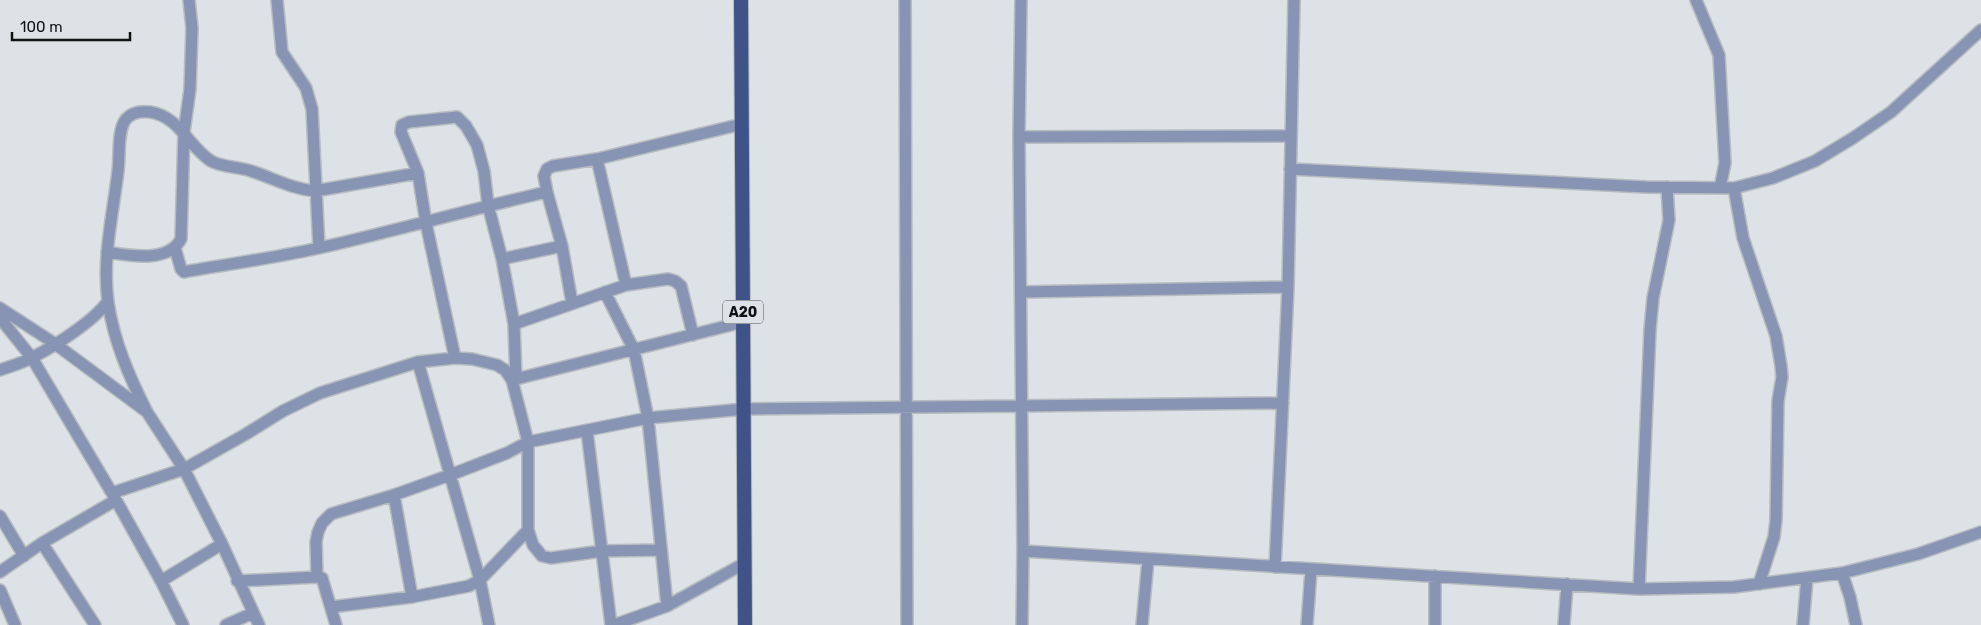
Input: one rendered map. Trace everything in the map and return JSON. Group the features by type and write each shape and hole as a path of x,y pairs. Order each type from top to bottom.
{"main road":[{"name":"A20","path":"741,0 745,625"}],"street":[{"path":"107,252 146,257 175,248 181,239 184,132 190,89 192,28 189,0"},
{"path":"277,0 282,52 306,88 312,109 319,248"},
{"path":"904,0 907,625"},
{"path":"1021,0 1019,137 1022,625"},
{"path":"1275,567 1288,287 1294,0"},
{"path":"1696,0 1719,55 1725,163 1720,188"},
{"path":"1290,169 1667,187 1734,188 1773,178 1816,160 1853,138 1891,112 1981,30"},
{"path":"258,625 222,544 184,469 147,412 123,362 116,340 108,301 107,252 112,204 119,170 121,128 126,119 134,112 151,112 164,117 184,132 201,153 212,162 250,170 298,189 315,191 418,174"},
{"path":"455,358 426,223 418,174 401,132 402,126 409,122 457,117 466,126 477,145 484,170 488,206 502,259 514,324 514,379 528,442 528,530 533,545 542,556 551,558 602,551 661,550"},
{"path":"572,303 562,246 547,192 545,172 550,167 597,159 742,124"},
{"path":"1019,137 1292,136"},
{"path":"597,159 626,285"},
{"path":"1639,589 1650,330 1653,298 1669,220 1667,187"},
{"path":"1734,188 1743,238 1776,336 1782,377 1778,401 1776,520 1774,537 1759,584"},
{"path":"175,248 184,272 246,263 426,223 547,192"},
{"path":"502,259 562,246"},
{"path":"514,324 626,285 668,279 675,280 681,286 693,335"},
{"path":"1020,292 1288,287"},
{"path":"605,292 634,350 648,418 667,606"},
{"path":"0,370 32,358 92,319 108,301"},
{"path":"0,317 54,343 147,412"},
{"path":"0,317 32,358 114,497 183,625"},
{"path":"514,379 743,322"},
{"path":"0,572 114,497 184,469 283,411 320,393 418,362 455,358 472,359 497,365 514,379"},
{"path":"418,362 480,580 489,625"},
{"path":"317,577 316,542 322,524 331,514 394,495 450,475 507,453 528,442 648,418 782,407 907,408 1283,403"},
{"path":"587,431 612,625 667,606 745,563"},
{"path":"394,495 412,597"},
{"path":"0,516 24,556"},
{"path":"331,607 412,597 469,586 480,580 528,530"},
{"path":"1023,551 1639,589 1734,587 1842,574 1918,554 1980,534"},
{"path":"42,543 95,625"},
{"path":"161,582 222,544"},
{"path":"1142,625 1148,560"},
{"path":"1307,625 1311,570"},
{"path":"1842,574 1850,597 1856,625"},
{"path":"1435,576 1435,625"},
{"path":"237,581 322,578 325,582 336,625"},
{"path":"1804,625 1807,578"},
{"path":"1564,625 1567,584"},
{"path":"0,590 15,625"},
{"path":"226,625 253,613"}]}
